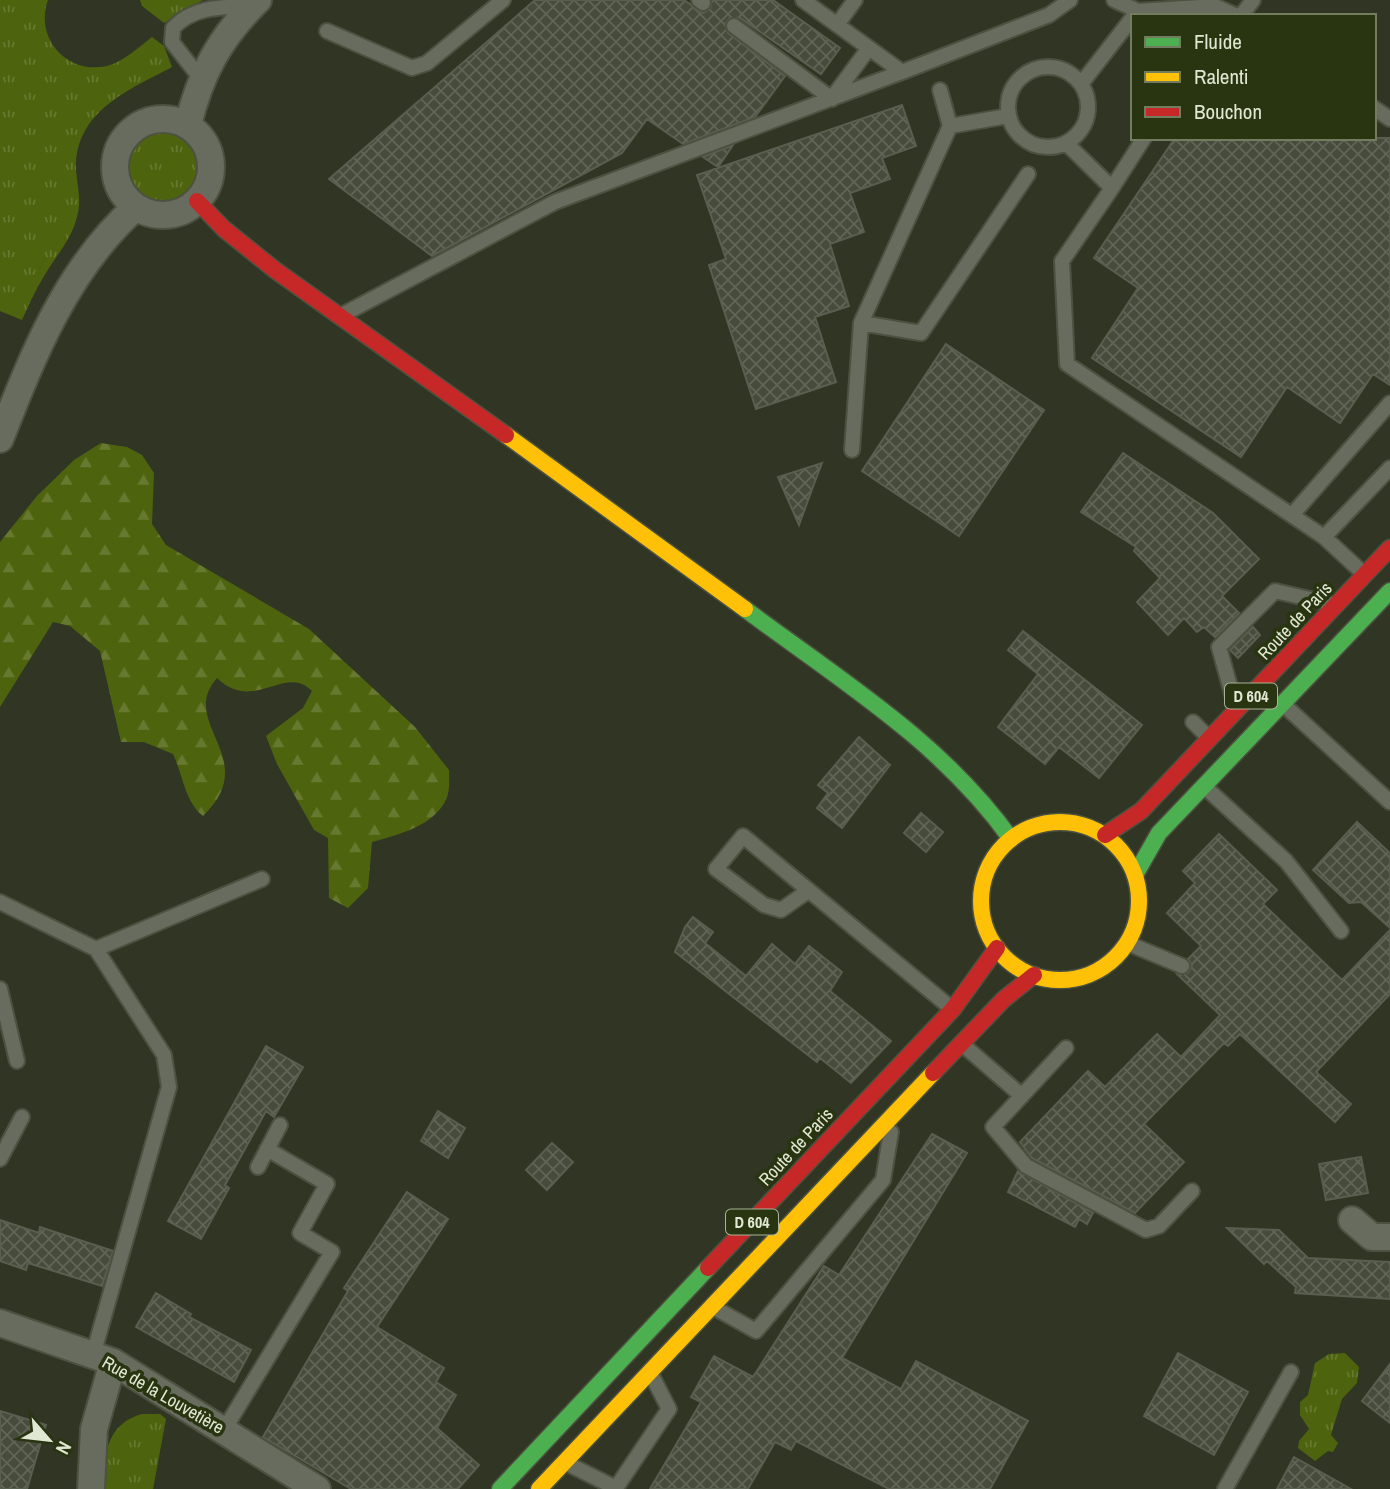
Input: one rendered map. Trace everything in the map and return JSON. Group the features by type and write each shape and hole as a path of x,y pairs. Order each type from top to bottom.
{"main road":[{"path":"197,201 224,229 340,316 619,515 924,741 983,798 1011,839"},
{"name":"Route de Paris","path":"1105,835 1141,811 1390,548"},
{"name":"D 604","path":"1135,875 1146,851 1159,833 1283,704 1368,623 1390,591"},
{"path":"1057,821 1082,824 1105,835 1124,853 1135,875 1139,910 1127,943 1113,959 1096,971 1076,978 1055,979 1034,975 1014,964 997,948 986,927 981,903 985,879 995,857 1011,839 1033,826 1057,821"},
{"name":"Route de Paris","path":"500,1489 953,1009 976,981 997,948"},
{"name":"D 604","path":"539,1489 961,1043 1004,999 1034,975"}],"street":[{"path":"188,125 201,79 233,27 255,3"},
{"path":"156,118 172,119 188,125 199,134 211,160 211,175 197,201 174,214 148,213 124,196 117,181 115,164 118,148 127,134 140,124 156,118"},
{"path":"0,439 33,358 63,298 114,227 136,207"},
{"path":"1352,1220 1372,1237 1390,1237"},
{"name":"Rue de la Louvetière","path":"0,1323 103,1359 224,1430 317,1489"},
{"path":"91,1489 94,1429 103,1359"}],"lane":[{"path":"327,31 412,68 427,63 503,0"},
{"path":"803,0 902,72"},
{"path":"837,25 855,0"},
{"path":"340,316 555,202 1049,15 1070,0"},
{"path":"1114,0 1134,14"},
{"path":"1241,14 1253,0"},
{"path":"201,79 172,42 173,28 186,17 205,9 255,3"},
{"path":"1144,14 1215,6 1234,14"},
{"path":"1081,84 1131,20"},
{"path":"734,26 832,99"},
{"path":"832,99 869,48"},
{"path":"1059,68 1081,84 1088,106 1087,117 1076,137 1066,143 1046,148 1026,142 1017,135 1008,116 1011,89 1031,69 1059,68"},
{"path":"852,450 861,323 950,126 940,89"},
{"path":"950,126 1008,116"},
{"path":"1142,140 1062,261 1067,365 1324,537 1365,575"},
{"path":"1066,143 1112,188"},
{"path":"861,323 921,333 1028,174"},
{"path":"1292,515 1390,404"},
{"path":"1324,537 1390,468"},
{"path":"1237,711 1219,647 1275,591 1336,605"},
{"path":"1283,704 1390,802"},
{"path":"1193,722 1210,739"},
{"path":"1205,787 1286,861 1341,931"},
{"path":"808,891 781,911 764,905 716,869 743,836 953,1009"},
{"path":"96,949 262,879"},
{"path":"0,902 96,949 164,1055 169,1087 103,1359"},
{"path":"1127,943 1182,966"},
{"path":"0,989 17,1061"},
{"path":"961,1043 1022,1096"},
{"path":"1066,1048 993,1127 1026,1166 1146,1230 1159,1226 1192,1191"},
{"path":"712,1307 756,1331 883,1180 894,1114"},
{"path":"0,1159 22,1117"},
{"path":"258,1167 280,1125"},
{"path":"224,1430 332,1252 300,1233 327,1184 267,1149"},
{"path":"565,1462 617,1488 668,1409 650,1371"},
{"path":"1224,1489 1290,1372"}],"green space":[{"path":"0,0 48,0 45,14 50,40 57,51 79,65 92,67 113,64 152,37 164,46 172,67 107,105 85,132 78,149 76,169 79,205 75,224 41,281 22,320 0,311"},
{"path":"140,0 203,0 164,23 142,6"},
{"path":"164,129 178,132 191,140 199,153 202,167 199,181 191,194 178,202 164,205 150,202 137,194 129,181 126,167 129,153 137,140 150,132"},
{"path":"101,443 127,447 142,455 154,473 152,524 166,545 309,629 415,727 449,770 448,794 442,807 434,815 415,828 372,842 368,888 348,908 329,898 328,838 314,830 277,764 266,736 303,708 312,691 302,684 291,682 256,691 244,691 231,688 217,678 207,695 206,711 223,759 225,777 219,796 203,816 188,796 173,754 144,742 121,742 100,651 70,626 53,622 0,707 0,542 37,496 74,460"},
{"path":"1345,1353 1359,1367 1357,1383 1342,1399 1331,1435 1338,1443 1333,1452 1328,1451 1315,1461 1298,1448 1299,1441 1309,1429 1300,1415 1300,1402 1308,1395 1315,1363 1329,1354"},
{"path":"142,1414 160,1414 166,1419 153,1489 102,1489 104,1445 108,1446 121,1425"}],"building":[{"path":"535,0 684,0 703,13 710,9 712,0 773,0 840,48 821,74 740,18 730,18 725,24 728,33 785,76 755,117 683,144 647,119 622,153 432,256 329,179"},
{"path":"902,105 916,146 882,158 890,179 850,193 864,232 830,244 849,306 815,317 836,382 756,409 709,265 726,259 697,175"},
{"path":"1390,138 1390,385 1373,374 1340,423 1287,387 1241,457 1092,358 1138,288 1094,258 1174,140"},
{"path":"733,145 718,167 703,157"},
{"path":"946,344 1044,410 959,536 862,471"},
{"path":"1123,453 1213,513 1259,559 1222,596 1239,613 1215,637 1204,627 1197,632 1184,618 1168,635 1137,602 1160,578 1134,551 1136,547 1081,512"},
{"path":"822,463 814,484 799,525 778,477"},
{"path":"1253,627 1260,635 1238,658 1230,650"},
{"path":"1023,631 1142,725 1099,778 1059,747 1045,764 998,727 1038,674 1008,650"},
{"path":"859,737 890,765 842,828 817,808 828,793 818,785"},
{"path":"921,813 943,832 926,852 904,833"},
{"path":"1357,822 1390,853 1390,928 1361,902 1349,903 1313,870"},
{"path":"1219,834 1277,890 1263,904 1342,980 1390,930 1390,994 1316,1072 1351,1104 1335,1122 1240,1034 1228,1046 1224,1043 1144,1124 1184,1162 1135,1213 1032,1158 1020,1142 1088,1071 1105,1087 1157,1034 1181,1057 1220,1015 1177,974 1188,973 1192,965 1188,959 1201,946 1167,913 1195,883 1183,871"},
{"path":"693,917 713,932 705,943 746,976 772,944 795,964 809,946 842,972 830,991 891,1041 851,1083 820,1058 817,1062 675,952 685,927"},
{"path":"266,1046 303,1067 274,1117 266,1111 225,1185 229,1188 201,1239 168,1221"},
{"path":"438,1111 465,1128 448,1158 421,1141"},
{"path":"932,1134 967,1153 842,1358 901,1389 916,1361 1028,1421 990,1489 889,1489 796,1441 791,1450 775,1442 748,1489 650,1489 701,1402 691,1397 714,1356 753,1377 824,1266 839,1275"},
{"path":"552,1143 573,1162 547,1190 526,1170"},
{"path":"1361,1157 1368,1193 1326,1200 1319,1164"},
{"path":"1018,1171 1093,1213 1087,1224 1079,1219 1075,1227 1008,1192"},
{"path":"407,1192 448,1219 377,1327 444,1368 436,1382 456,1395 437,1428 479,1465 458,1489 351,1489 263,1437 348,1291 344,1288"},
{"path":"0,1220 39,1233 40,1227 113,1251 102,1286 28,1263 26,1270 0,1261"},
{"path":"1227,1228 1279,1230 1308,1258 1390,1262 1390,1299 1295,1293 1296,1287 1267,1261 1264,1264"},
{"path":"156,1293 191,1314 189,1317 251,1350 234,1382 136,1327"},
{"path":"1178,1353 1248,1392 1214,1455 1144,1416"},
{"path":"1390,1364 1390,1423 1362,1401"},
{"path":"0,1411 46,1425 27,1489 0,1489"},
{"path":"1294,1457 1351,1489 1277,1489"}],"traffic: fast":[{"path":"1135,875 1159,833 1390,591"},
{"path":"745,609 852,687 921,742 983,804 1011,839"},
{"path":"500,1489 708,1268"}],"traffic: slow":[{"path":"506,435 745,609"},
{"path":"1060,822 1090,828 1116,845 1133,871 1139,901 1133,931 1116,957 1090,974 1060,980 1030,974 1004,957 987,931 981,901 987,871 1004,845 1030,828 1060,822"},
{"path":"539,1489 933,1073"}],"traffic: jam":[{"path":"197,201 224,229 275,270 506,435"},
{"path":"1105,835 1141,811 1390,548"},
{"path":"708,1268 953,1009 997,948"},
{"path":"933,1073 1004,999 1034,975"}]}
